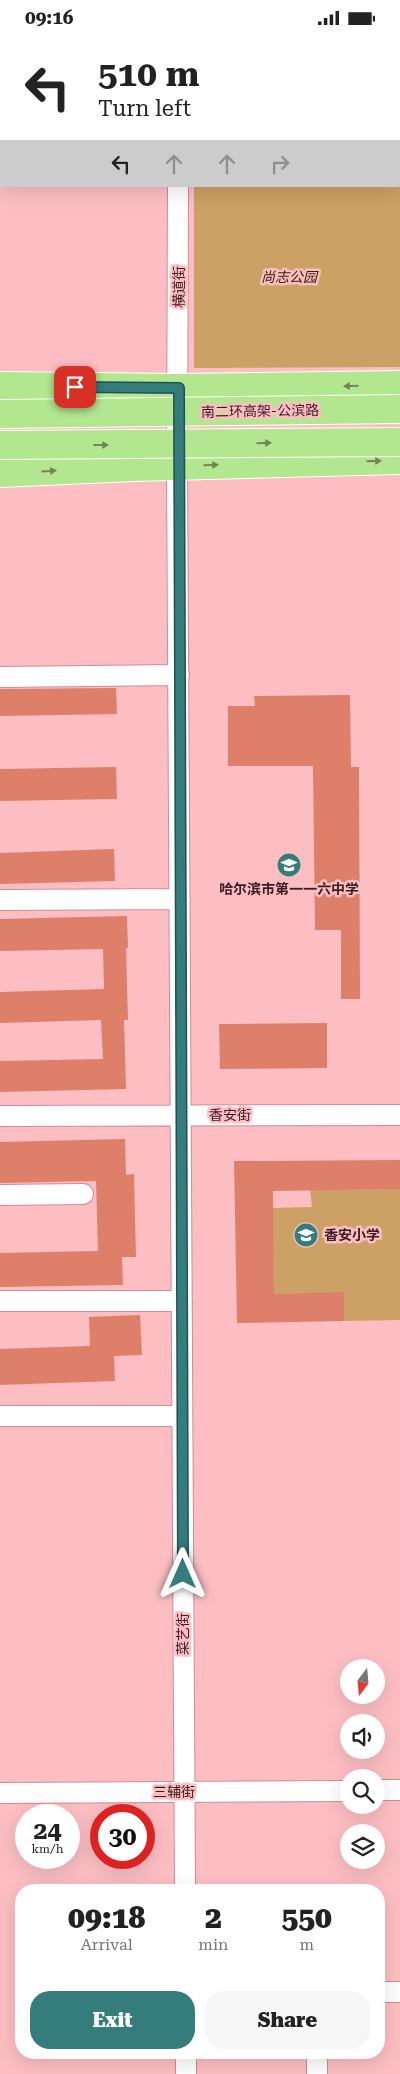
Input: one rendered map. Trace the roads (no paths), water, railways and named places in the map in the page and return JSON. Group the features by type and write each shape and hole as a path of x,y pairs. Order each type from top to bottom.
{"highway":[{"path":"5,399 179,388 400,385"},
{"name":"南二环高架-公滨路","path":"5,399 131,412 400,409"},
{"path":"0,445 400,442"},
{"path":"0,473 400,460"}],"street":[{"name":"横道街","path":"178,187 179,388"},
{"name":"菜艺街","path":"179,388 177,466 185,1884"},
{"path":"0,677 179,675"},
{"path":"0,901 180,899"},
{"name":"香安街","path":"0,1117 400,1115"},
{"path":"0,1195 83,1194"},
{"path":"0,1301 182,1301"},
{"path":"0,1416 182,1415"},
{"path":"385,1790 400,1790"},
{"name":"三辅街","path":"0,1793 340,1791"},
{"path":"385,1992 400,1992"},
{"path":"186,2059 186,2074"},
{"path":"316,2059 317,2074"}],"place":[{"name":"哈尔滨市第一一六中学","path":"289,865"},
{"name":"香安小学","path":"306,1235"}],"park label":[{"name":"尚志公园","path":"289,277"}]}
